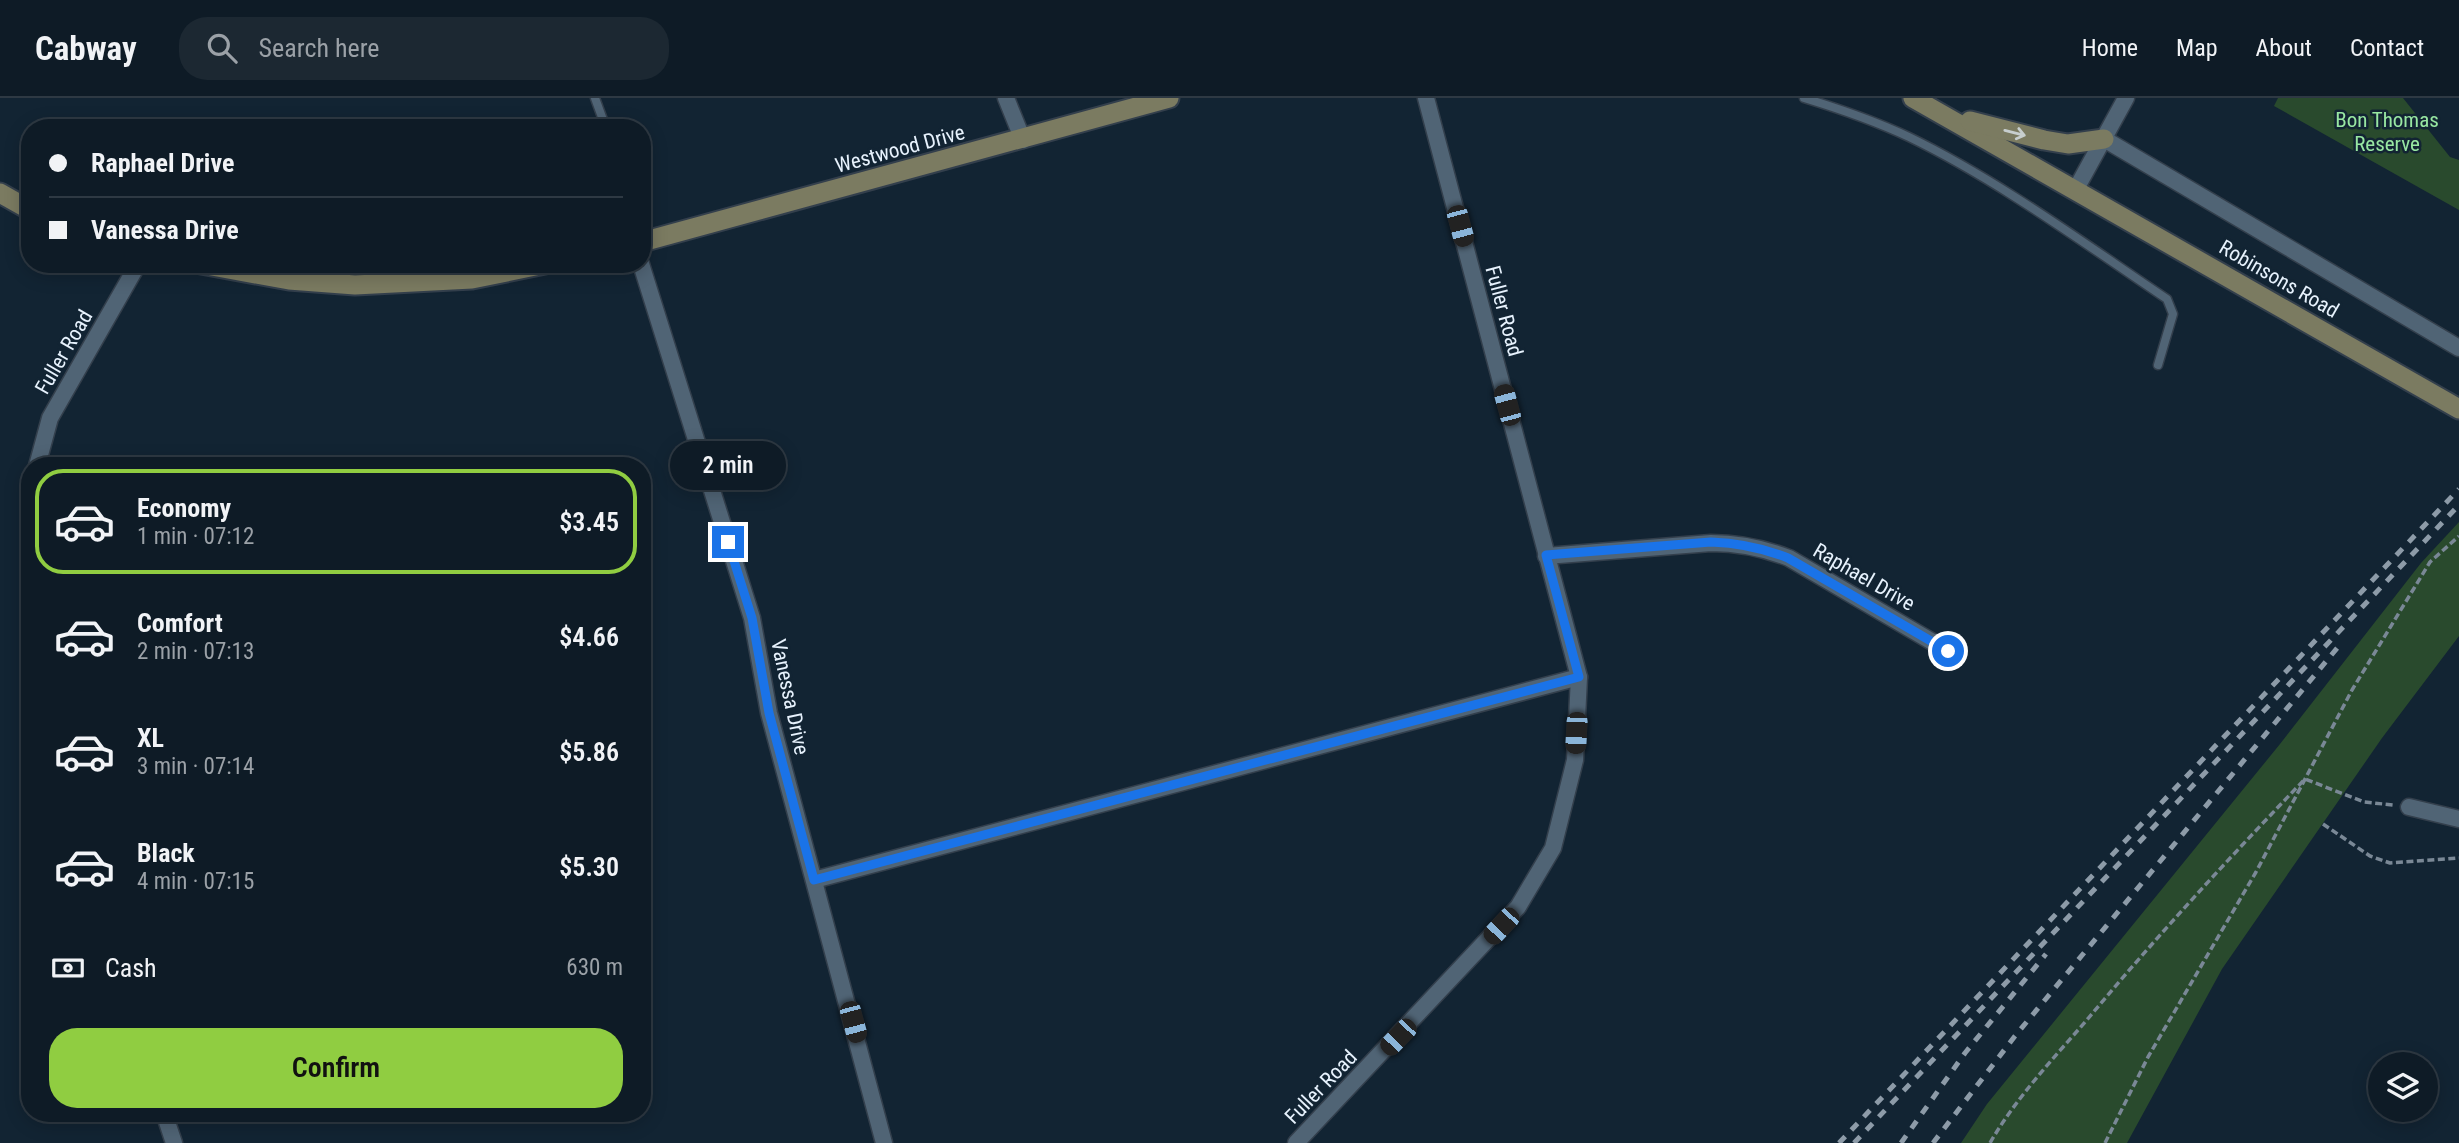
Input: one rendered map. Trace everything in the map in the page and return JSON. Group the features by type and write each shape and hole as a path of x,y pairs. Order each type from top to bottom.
{"main road":[{"name":"Westwood Drive","path":"651,240 1169,98"},
{"path":"1919,102 1985,126 2044,140 2068,144 2104,139"},
{"path":"1919,102 2076,189"},
{"name":"Robinsons Road","path":"2076,189 2459,409"},
{"path":"0,193 21,205"},
{"path":"250,273 289,280 355,285 472,279 501,273"}],"street":[{"path":"1006,98 1023,140"},
{"name":"Fuller Road","path":"1296,1143 1518,907 1553,848 1575,761 1579,677 1426,98"},
{"path":"2076,189 2126,98"},
{"name":"Robinsons Road","path":"2104,139 2459,348"},
{"name":"Fuller Road","path":"39,457 50,418 133,273"},
{"name":"Vanessa Drive","path":"644,273 752,618 769,713 884,1143"},
{"name":"Raphael Drive","path":"1546,555 1711,542 1767,549 1788,558 1948,651"},
{"path":"814,880 1579,677"},
{"path":"2409,807 2459,819"},
{"path":"167,1122 174,1143"}],"lane":[{"path":"595,98 603,119"},
{"path":"1804,98 1865,118 1910,138 2021,201 2167,299 2173,314 2158,365"}],"path":[{"path":"2105,1143 2148,1057 2256,872 2352,690 2430,562 2459,536"},
{"path":"2305,779 2364,802 2409,807"},
{"path":"1990,1143 2008,1112 2108,994 2223,864 2305,779"},
{"path":"2323,824 2379,860 2389,863 2459,858"}],"green space":[{"name":"Bon Thomas Reserve","path":"2278,98 2403,98 2450,157 2459,160 2459,210 2274,106"},
{"path":"2459,522 2459,636 2382,738 2222,969 2127,1143 1961,1143 1987,1104 2280,744 2421,563"}],"railway":[{"path":"1839,1143 2459,489"},
{"path":"1854,1143 2459,505"},
{"path":"1933,1143 2015,1036 2338,647"},
{"path":"1901,1143 1965,1053 2046,954"}],"route":[{"path":"728,542 752,618 769,713 814,880 1579,677 1546,555 1711,542 1767,549 1788,558 1948,651"}]}
